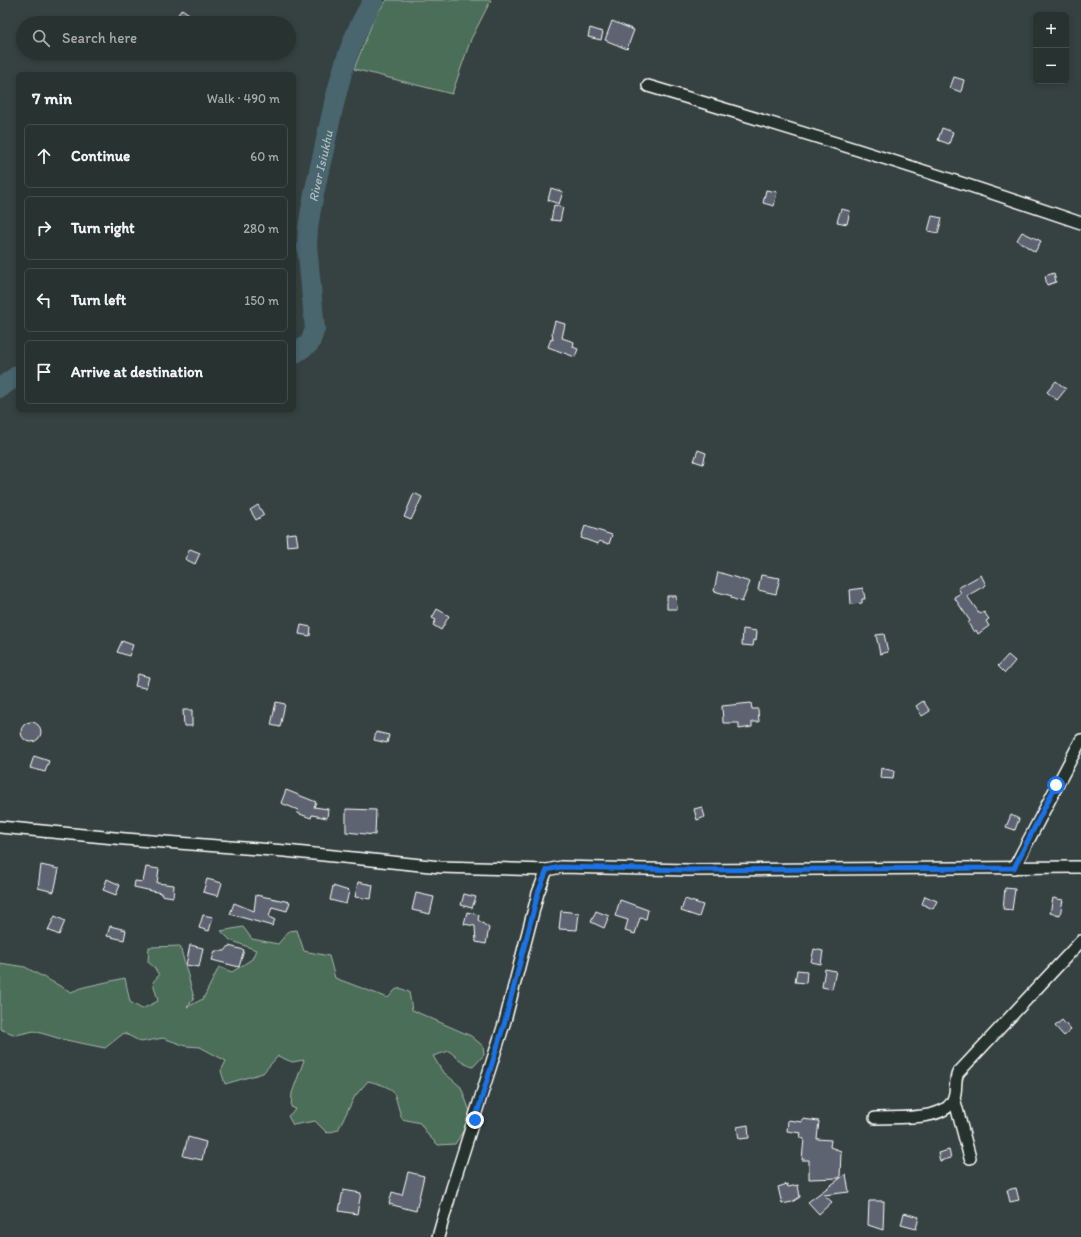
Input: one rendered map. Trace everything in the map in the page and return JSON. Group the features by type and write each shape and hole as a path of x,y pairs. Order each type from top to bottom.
{"street":[{"path":"648,86 773,123 957,181 1081,224"},
{"path":"1014,868 1081,740"},
{"path":"0,827 125,839 285,851 440,867 547,870 560,867 688,870 1081,867"},
{"path":"438,1237 505,1021 538,893 547,870"},
{"path":"970,1158 954,1098 955,1080 958,1073 1081,941"},
{"path":"875,1118 933,1115 946,1109 954,1098"}],"green space":[{"path":"387,0 491,0 471,39 452,94 354,69 375,16"},
{"path":"243,927 252,939 278,944 289,931 297,930 304,951 329,956 335,978 388,998 395,990 400,988 409,992 412,1010 471,1036 483,1046 484,1055 473,1067 465,1064 449,1051 433,1056 442,1071 461,1087 472,1117 455,1144 438,1145 428,1135 420,1123 402,1119 393,1092 385,1086 368,1081 355,1096 338,1130 327,1133 315,1121 293,1125 288,1116 296,1109 291,1107 292,1093 304,1060 292,1062 278,1056 263,1073 225,1084 221,1071 226,1061 200,1047 186,1046 163,1038 141,1042 124,1033 105,1048 61,1039 34,1031 16,1035 0,1029 0,963 25,967 71,992 84,987 125,978 130,1002 142,1009 158,1001 153,982 159,975 154,967 148,962 149,947 180,946 194,998 187,1007 203,999 219,967 232,972 252,959 256,950 230,940 221,931"}],"building":[{"path":"182,9 192,16 177,16"},
{"path":"612,21 634,30 627,49 605,40"},
{"path":"590,28 603,32 601,40 588,37"},
{"path":"954,77 964,80 961,92 950,88"},
{"path":"942,128 953,132 949,144 938,140"},
{"path":"551,188 563,192 559,204 548,200"},
{"path":"766,190 777,192 774,206 763,203"},
{"path":"554,205 563,207 560,221 551,220"},
{"path":"841,209 850,211 847,224 837,222"},
{"path":"932,216 942,218 938,233 928,231"},
{"path":"1022,232 1041,241 1035,252 1017,240"},
{"path":"1054,273 1056,282 1047,285 1045,276"},
{"path":"555,321 565,324 562,338 574,342 573,347 578,349 575,357 548,347 551,339 553,340 552,332"},
{"path":"1056,381 1066,389 1057,400 1047,392"},
{"path":"698,450 706,453 703,464 694,461"},
{"path":"414,493 422,497 411,520 404,517"},
{"path":"258,505 264,515 256,520 250,510"},
{"path":"585,526 612,535 609,544 599,541 598,544 581,538"},
{"path":"296,533 298,545 287,546 286,534"},
{"path":"190,549 200,553 195,564 185,559"},
{"path":"718,572 750,582 742,602 731,598 732,596 714,591"},
{"path":"761,575 780,578 776,594 758,590"},
{"path":"981,575 986,585 967,596 980,614 984,612 989,619 986,621 989,626 978,634 976,630 974,632 968,623 970,621 954,597 961,593 958,588"},
{"path":"863,588 865,599 862,599 862,603 851,604 850,590"},
{"path":"667,596 676,596 677,609 667,609"},
{"path":"437,609 449,616 441,630 433,625 436,620 432,618"},
{"path":"301,625 311,627 310,636 299,634"},
{"path":"743,629 757,631 756,641 754,640 753,646 742,645"},
{"path":"884,634 888,652 880,654 876,635"},
{"path":"122,641 133,645 129,656 117,652"},
{"path":"1008,655 1015,661 1005,673 998,666"},
{"path":"138,674 149,677 146,688 135,686"},
{"path":"923,701 930,711 922,716 916,706"},
{"path":"276,702 285,704 280,727 271,725"},
{"path":"751,703 752,709 758,709 759,722 752,722 752,727 739,729 739,723 723,723 722,706"},
{"path":"183,710 192,710 192,726 184,726"},
{"path":"31,722 38,725 41,732 38,739 31,742 24,739 21,732 24,725"},
{"path":"376,732 389,735 387,743 374,740"},
{"path":"34,756 49,761 45,772 30,768"},
{"path":"881,768 894,771 893,779 880,778"},
{"path":"286,790 316,802 314,807 328,809 327,818 312,815 311,818 297,813 298,810 281,803"},
{"path":"702,807 705,817 697,820 694,809"},
{"path":"346,809 376,810 375,835 346,832"},
{"path":"1011,815 1019,819 1015,830 1006,827"},
{"path":"41,865 59,869 54,892 38,888"},
{"path":"146,867 159,869 157,883 174,885 173,897 134,887 135,881 143,882"},
{"path":"107,879 120,885 116,895 103,890"},
{"path":"207,879 222,883 218,896 203,892"},
{"path":"358,882 373,885 371,899 355,897"},
{"path":"333,886 349,891 346,904 330,900"},
{"path":"1005,888 1015,889 1012,910 1003,909"},
{"path":"416,893 434,897 430,914 412,910"},
{"path":"464,894 476,897 472,908 461,905"},
{"path":"256,895 290,902 287,911 272,907 269,917 275,920 272,926 230,914 234,903 254,911"},
{"path":"925,896 937,901 933,909 922,904"},
{"path":"1053,898 1063,900 1060,915 1050,913"},
{"path":"685,899 703,905 699,917 681,911"},
{"path":"620,900 648,910 646,919 640,918 635,934 625,931 628,920 615,916"},
{"path":"561,911 579,913 577,930 559,929"},
{"path":"596,911 609,916 604,928 591,922"},
{"path":"467,912 479,915 478,920 489,928 486,944 476,942 475,926 464,924"},
{"path":"203,915 213,917 209,931 199,928"},
{"path":"55,916 65,921 59,935 48,930"},
{"path":"110,926 126,930 124,940 107,936"},
{"path":"190,945 203,948 199,967 186,965"},
{"path":"229,946 244,950 239,967 212,960 215,951 225,951"},
{"path":"814,949 823,951 821,964 811,962"},
{"path":"825,969 836,971 832,989 822,987"},
{"path":"797,970 807,971 806,983 795,982"},
{"path":"1062,1020 1071,1030 1064,1036 1055,1026"},
{"path":"802,1119 819,1121 817,1139 831,1140 830,1147 841,1151 840,1178 809,1179 809,1160 802,1160 804,1139 800,1138 801,1133 787,1131 788,1120 802,1122"},
{"path":"748,1125 749,1138 739,1139 737,1127"},
{"path":"188,1137 206,1142 202,1160 183,1156"},
{"path":"949,1150 951,1158 940,1161 938,1153"},
{"path":"408,1172 424,1176 416,1211 389,1204 392,1192 402,1195"},
{"path":"846,1174 849,1192 824,1195 832,1202 819,1214 808,1202"},
{"path":"787,1184 788,1187 798,1185 800,1197 792,1202 782,1204 778,1187"},
{"path":"1016,1188 1019,1200 1010,1202 1007,1190"},
{"path":"343,1190 361,1193 357,1214 339,1211"},
{"path":"869,1201 884,1201 883,1230 868,1225"},
{"path":"904,1213 919,1217 916,1229 901,1225"}],"waterway":[{"name":"River Isiukhu","path":"296,353 310,343 315,329 307,245 314,192 336,94 348,54 355,35 374,0"},
{"name":"River Isiukhu","path":"0,388 16,376"}],"route":[{"path":"475,1120 505,1021 538,893 547,870 560,867 631,870 1014,868 1056,785"}]}
